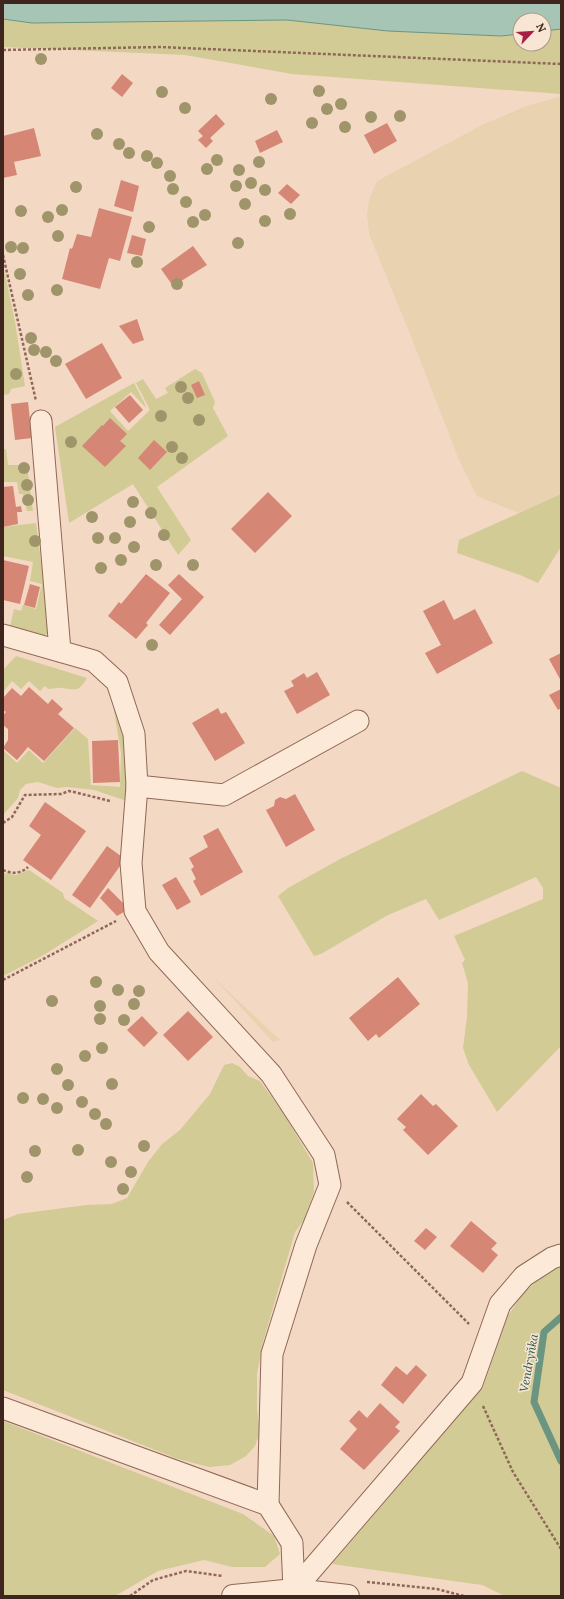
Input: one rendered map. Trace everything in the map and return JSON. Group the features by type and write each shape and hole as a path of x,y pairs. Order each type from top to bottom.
{"street":[{"path":"41,421 60,651"},
{"path":"3,635 94,661 117,682 134,734 137,786 131,862 135,911 159,952 271,1074 324,1155 330,1185 306,1245 272,1354 268,1505 292,1543 293,1593"},
{"path":"137,786 224,796 358,720"},
{"path":"293,1593 472,1382 500,1304 524,1276 552,1258 561,1255"},
{"path":"3,1408 268,1505"},
{"path":"233,1596 293,1593 348,1596"}],"path":[{"path":"3,50 160,47 561,64"},
{"path":"3,255 41,421"},
{"path":"3,823 12,817 24,795 62,794 69,791 110,801"},
{"path":"3,870 16,873 24,871 28,867"},
{"path":"3,980 135,911"},
{"path":"330,1185 486,1342"},
{"path":"472,1382 513,1472 561,1549"}],"shaded area":[{"path":"3,3 561,3 561,29 552,30 552,12 512,12 512,35 501,36 388,31 287,20 32,23 3,19"},
{"path":"3,19 32,23 287,20 388,31 501,36 512,35 512,52 552,52 552,30 561,29 561,94 292,74 185,55 3,47"},
{"path":"561,96 561,494 518,513 477,496 459,460 369,234 367,215 369,199 377,181 484,124 524,107"},
{"path":"4,269 15,322 25,386 11,389 9,394 3,395 3,270"},
{"path":"195,369 202,373 215,402 213,408 228,436 157,487 191,540 178,555 133,484 69,523 55,427 134,383 146,408 131,392 110,411 128,431 150,410 136,383 143,379 156,399 168,393 165,388"},
{"path":"3,449 6,449 8,465 27,465 33,511 27,511 23,494 19,494 17,482 3,482"},
{"path":"561,494 561,547 538,583 520,575 457,553 459,540"},
{"path":"36,523 50,631 43,637 10,627 14,609 21,611 23,605 36,609 42,584 30,581 33,562 3,556 3,527"},
{"path":"16,656 87,678 82,686 77,689 48,689 45,686 40,691 29,681 21,689 12,681 3,692 3,670"},
{"path":"116,708 121,709 132,801 124,800 94,790 67,787 57,788 38,782 26,784 20,790 18,798 3,815 3,750 17,763 29,750 43,763 75,728 88,739 91,785 120,787 121,753 114,711"},
{"path":"522,771 561,788 561,1046 497,1112 469,1065 463,1048 467,1017 468,983 462,963 465,960 454,936 543,899 543,888 536,877 439,920 426,899 388,915 321,954 314,956 278,896 288,888 340,859"},
{"path":"29,870 63,893 64,898 98,921 42,956 3,976 3,873 16,875"},
{"path":"211,975 280,1040 273,1042"},
{"path":"232,1063 240,1067 248,1076 260,1081 284,1114 313,1163 314,1192 304,1220 295,1232 263,1342 257,1374 257,1409 260,1432 255,1446 246,1456 230,1465 209,1467 178,1459 3,1390 3,1220 18,1214 86,1205 112,1204 127,1198 148,1162 162,1144 180,1130 210,1094 224,1065"},
{"path":"561,1264 561,1596 505,1596 482,1585 332,1564 483,1387 508,1316 521,1296 548,1270"},
{"path":"3,1421 243,1514 274,1536 280,1554 265,1567 232,1567 204,1560 158,1571 115,1596 3,1596"}],"building":[{"path":"122,74 133,83 122,97 111,88"},
{"path":"216,114 225,124 210,138 213,141 206,148 198,140 203,136 198,131"},
{"path":"387,123 397,141 374,154 364,135"},
{"path":"34,128 41,156 14,162 17,175 3,178 3,136"},
{"path":"277,130 283,142 260,153 255,141"},
{"path":"121,180 139,186 133,212 114,206"},
{"path":"287,184 300,195 291,204 278,193"},
{"path":"99,208 132,217 120,261 109,258 100,289 62,279 70,248 72,249 77,234 91,237"},
{"path":"132,235 146,239 142,256 127,253"},
{"path":"193,246 207,265 173,286 161,269"},
{"path":"137,319 144,340 133,344 119,326"},
{"path":"102,343 122,378 86,399 65,364"},
{"path":"199,381 205,395 197,398 191,385"},
{"path":"130,395 143,410 129,423 115,407"},
{"path":"28,402 32,438 15,440 11,404"},
{"path":"110,418 127,434 120,441 126,446 105,467 82,446"},
{"path":"154,440 167,452 150,470 138,458"},
{"path":"13,486 16,507 21,506 22,512 17,512 18,524 3,527 3,487"},
{"path":"268,492 292,516 255,553 231,529"},
{"path":"3,560 29,566 20,604 3,600"},
{"path":"146,574 170,593 146,623 148,625 136,639 108,616 119,602 121,604"},
{"path":"179,574 204,597 170,635 159,625 182,599 168,585"},
{"path":"30,584 40,587 35,608 24,605"},
{"path":"444,600 454,620 475,609 493,643 437,674 425,653 441,645 423,611"},
{"path":"561,653 561,681 549,659"},
{"path":"317,672 330,695 297,714 284,691 294,686 291,681 304,673 307,678"},
{"path":"29,687 48,704 52,699 63,709 58,714 74,728 44,761 28,747 17,760 3,748 8,740 8,729 3,725 3,715 6,712 3,710 3,698 12,688 21,696"},
{"path":"561,689 561,708 558,710 549,695"},
{"path":"218,708 221,714 226,712 245,743 215,761 192,723"},
{"path":"118,740 120,782 93,783 92,741"},
{"path":"295,794 315,830 286,847 266,810 274,806 275,800 280,797 286,799"},
{"path":"45,802 86,831 51,880 23,860 41,835 29,826"},
{"path":"218,828 243,872 201,896 193,881 196,879 191,869 194,867 189,858 208,847 203,836"},
{"path":"107,846 125,859 90,908 72,895"},
{"path":"176,877 191,902 177,910 162,885"},
{"path":"108,888 129,909 117,916 100,898"},
{"path":"398,977 420,1004 379,1038 376,1034 368,1041 349,1018"},
{"path":"188,1011 213,1037 188,1061 163,1035"},
{"path":"142,1016 158,1033 144,1047 127,1030"},
{"path":"421,1094 433,1106 436,1104 458,1126 428,1155 403,1130 406,1127 397,1119"},
{"path":"471,1221 497,1243 491,1249 498,1255 483,1273 450,1246"},
{"path":"426,1228 437,1237 425,1250 414,1241"},
{"path":"416,1365 427,1375 403,1404 381,1385 396,1366 407,1375"},
{"path":"380,1403 400,1422 395,1427 400,1431 364,1470 340,1449 357,1429 349,1421 359,1410 367,1418"}],"waterway":[{"name":"Vendryňka","path":"561,1317 544,1332 534,1402 561,1461"}]}
